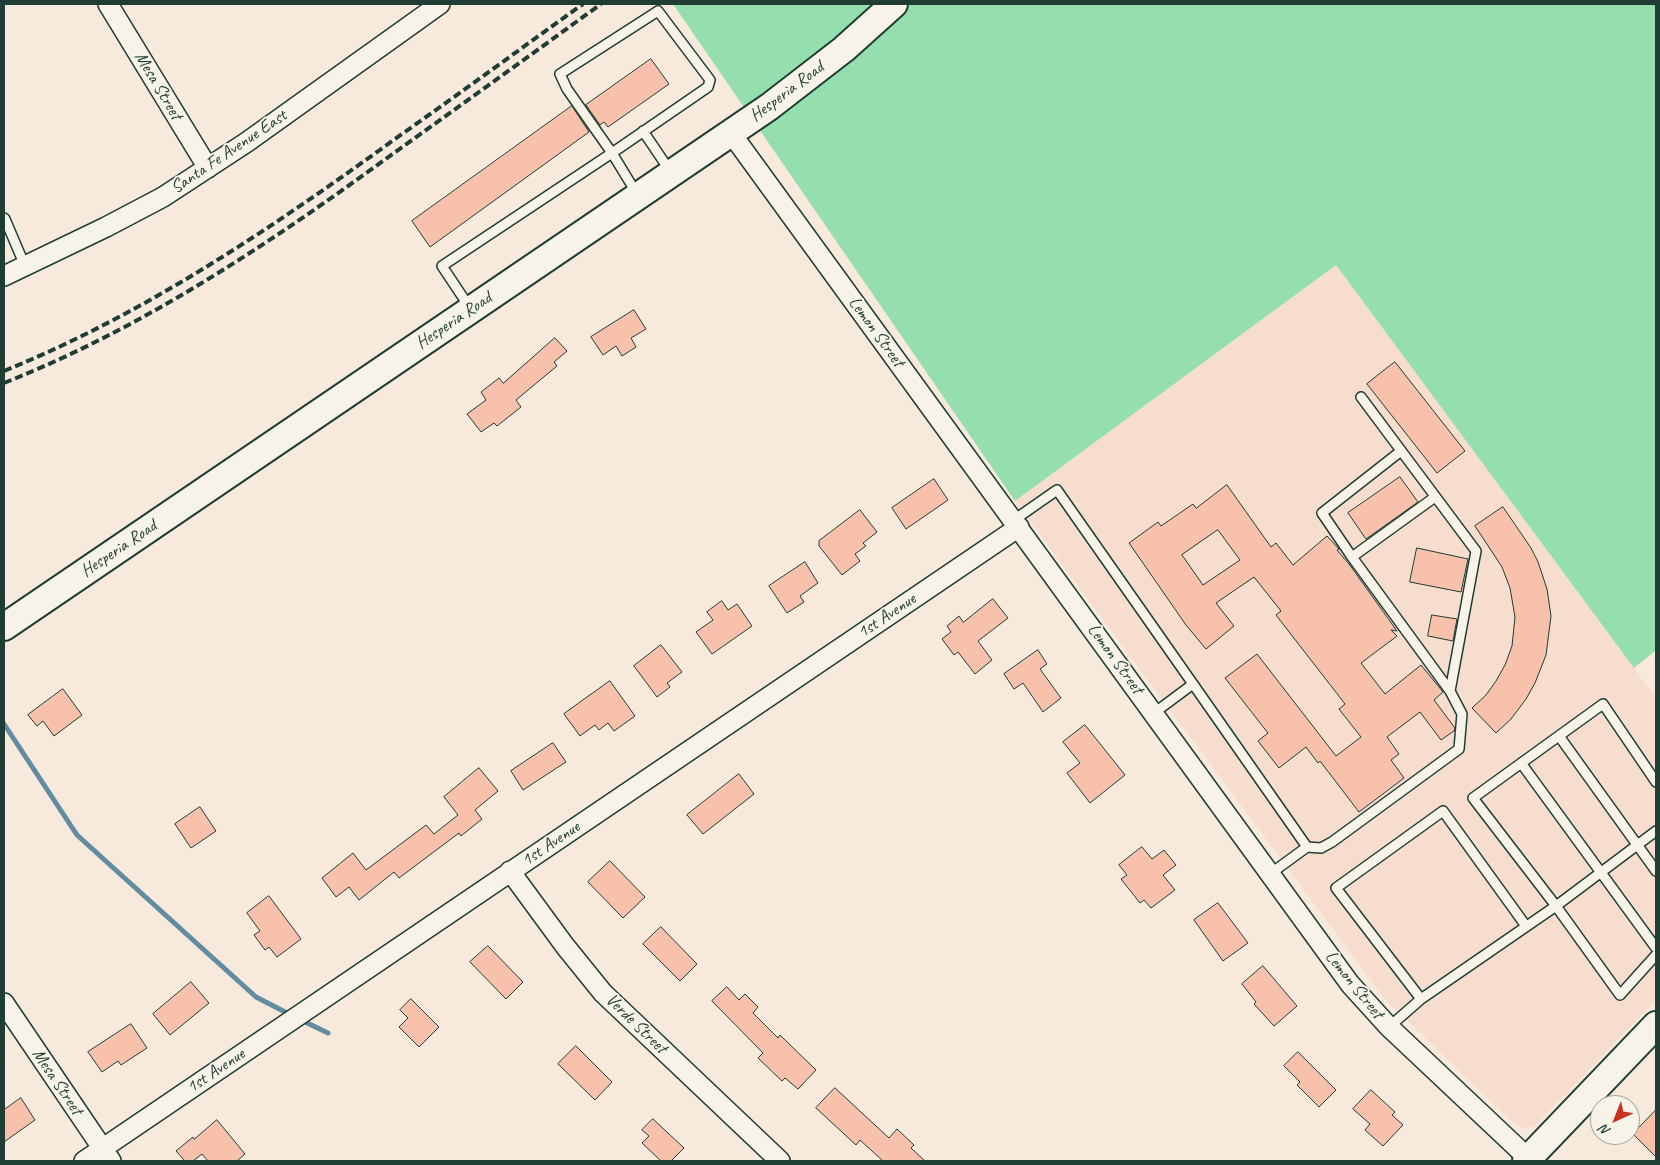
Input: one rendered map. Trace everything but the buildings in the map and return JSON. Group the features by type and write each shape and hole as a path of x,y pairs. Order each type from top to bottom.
{"main road":[{"name":"Hesperia Road","path":"4,627 769,107 821,68 894,4"},
{"path":"1527,1160 1656,1025"}],"street":[{"name":"Mesa Street","path":"108,4 208,168"},
{"name":"Santa Fe Avenue East","path":"4,276 163,197 208,168 440,4"},
{"name":"Lemon Street","path":"731,133 1350,984 1389,1027 1527,1160"},
{"name":"1st Avenue","path":"84,1161 106,1155 316,1003 1016,523"},
{"name":"Verde Street","path":"510,871 565,946 603,993 780,1161"},
{"name":"Mesa Street","path":"4,1003 106,1155"}],"lane":[{"path":"471,310 442,266 612,153 708,86 710,80 658,11 560,74 567,90 612,153 638,196"},
{"path":"643,132 671,173"},
{"path":"4,218 25,266"},
{"path":"1361,397 1476,551 1450,692"},
{"path":"1270,874 1307,847 1321,848 1332,842 1459,749 1462,714 1450,692 1322,513 1401,451"},
{"path":"1016,523 1057,490 1307,847"},
{"path":"1352,557 1435,497"},
{"path":"1154,713 1193,684"},
{"path":"1656,782 1602,704 1473,798 1556,906 1620,995 1656,955"},
{"path":"1559,736 1656,871"},
{"path":"1521,763 1656,948"},
{"path":"1421,999 1336,888 1443,811 1526,926"},
{"path":"1389,1027 1421,999 1556,906 1656,831"}],"shaded area":[{"path":"1336,265 1656,698 1656,1000 1534,1127 1523,1128 1514,1123 1385,999 1015,501"}],"green space":[{"path":"673,4 1656,4 1656,650 1634,668 1336,265 1015,501"}],"waterway":[{"path":"4,724 77,835 256,997 291,1015"},
{"path":"301,1020 328,1033"}],"railway":[{"path":"4,371 58,348 110,322 160,294 259,233 355,168 583,4"},
{"path":"4,383 58,360 111,334 212,277 310,213 601,4"}]}
